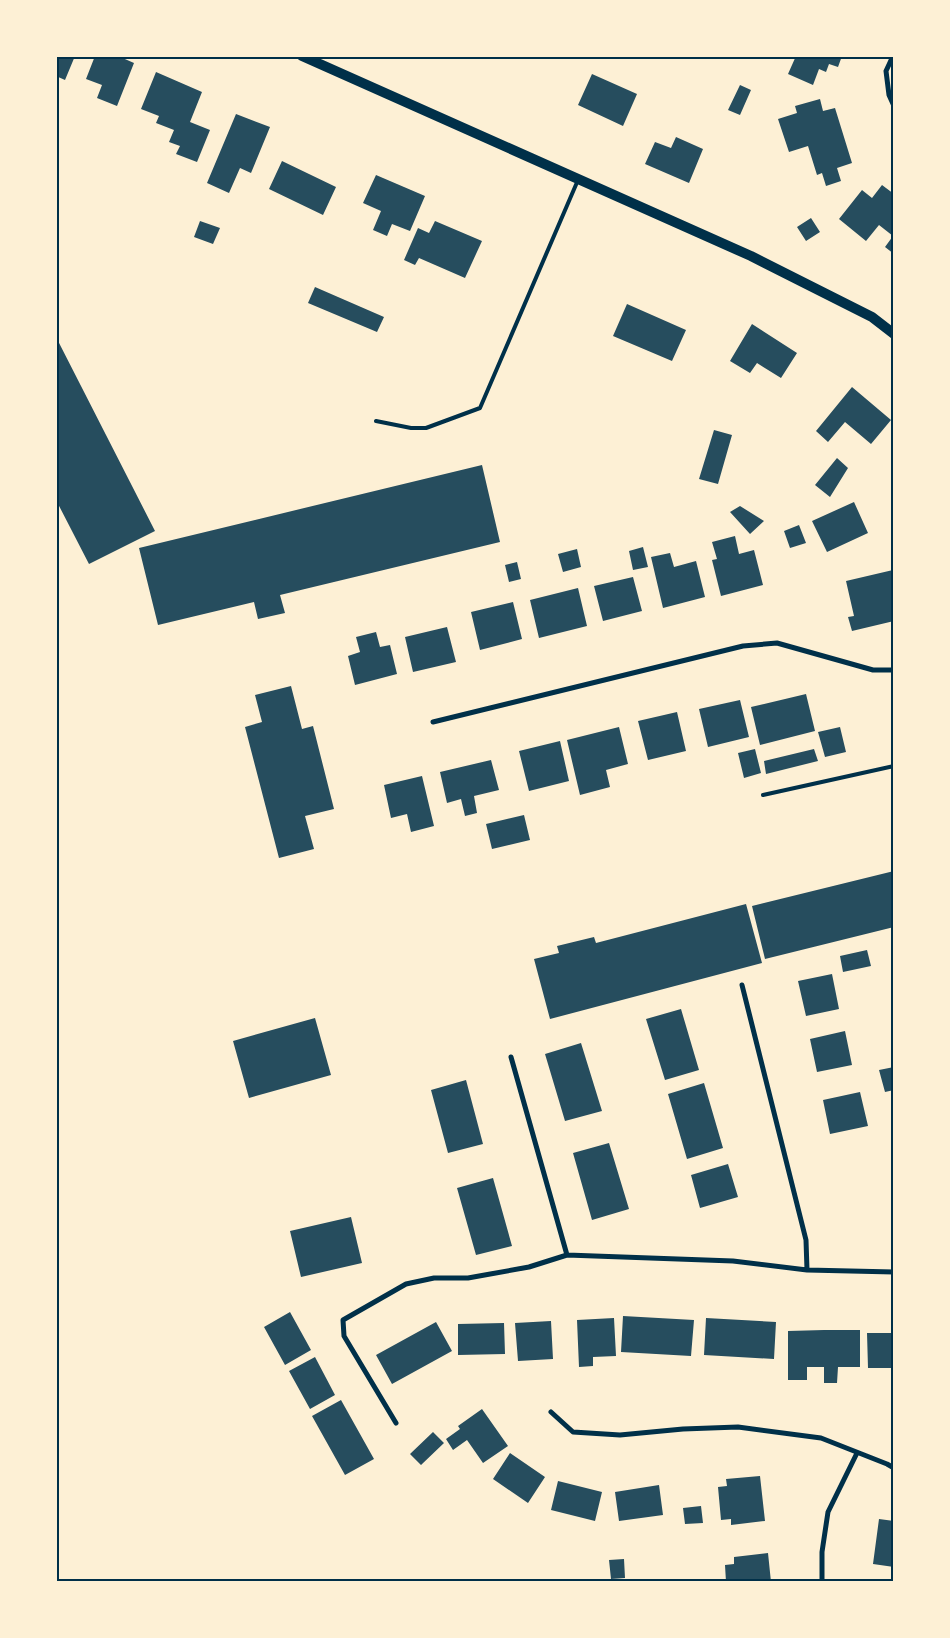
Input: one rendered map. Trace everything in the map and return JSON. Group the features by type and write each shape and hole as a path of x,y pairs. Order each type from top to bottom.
{"main road":[{"path":"302,56 752,256 872,317 894,334"}],"street":[{"path":"893,56 886,71 889,95 894,106"},
{"path":"433,722 743,646 777,643 873,670 894,670"},
{"path":"742,985 806,1240 807,1270"},
{"path":"512,1057 567,1255"},
{"path":"396,1423 344,1336 343,1320 406,1284 434,1278 468,1278 486,1275 529,1267 567,1255 733,1261 807,1270 894,1272"},
{"path":"550,1412 573,1432 620,1435 683,1429 738,1427 822,1438 894,1468"},
{"path":"822,1582 822,1552 828,1512 857,1453"}],"lane":[{"path":"376,422 411,428 426,428 480,408 578,180"},
{"path":"763,795 894,766"}],"building":[{"path":"56,56 75,56 65,80 56,76"},
{"path":"95,56 118,56 134,63 117,106 97,98 102,85 86,79"},
{"path":"796,56 842,56 838,67 829,64 826,72 819,69 813,85 788,74"},
{"path":"156,72 202,92 190,122 210,130 197,162 176,154 180,146 169,142 174,130 156,123 159,116 141,109"},
{"path":"592,74 637,94 623,126 578,105"},
{"path":"740,85 751,90 740,115 728,110"},
{"path":"820,99 823,111 835,108 852,163 837,168 841,181 826,186 822,173 817,175 808,146 789,152 778,119 797,113 795,106"},
{"path":"236,114 270,127 251,173 240,168 229,193 207,183"},
{"path":"676,137 703,149 689,183 645,164 655,142 671,148"},
{"path":"282,161 336,187 323,215 269,189"},
{"path":"376,175 425,196 410,231 392,224 387,236 373,230 381,211 363,203"},
{"path":"882,185 894,194 894,254 885,247 893,236 879,225 866,241 839,219 862,190 872,198"},
{"path":"811,218 820,232 806,241 797,227"},
{"path":"200,221 220,228 213,244 194,237"},
{"path":"435,221 482,241 465,278 419,258 415,265 404,260 418,228 429,233"},
{"path":"315,287 384,317 377,332 308,303"},
{"path":"627,304 686,330 672,361 613,336"},
{"path":"752,324 797,353 781,378 757,363 750,373 730,361"},
{"path":"56,337 155,531 89,564 56,500"},
{"path":"852,387 891,420 871,444 845,422 828,442 816,431"},
{"path":"714,430 732,435 718,484 699,479"},
{"path":"837,458 848,468 830,497 815,485"},
{"path":"482,465 500,542 280,595 285,613 258,619 254,602 158,625 139,548"},
{"path":"854,502 868,533 827,552 812,521"},
{"path":"740,506 764,521 750,534 730,512"},
{"path":"799,525 806,543 790,548 784,531"},
{"path":"735,536 739,554 754,550 763,585 721,596 712,560 717,559 712,542"},
{"path":"643,547 648,567 633,570 629,551"},
{"path":"577,549 581,567 563,572 558,554"},
{"path":"670,553 674,567 696,561 705,597 663,608 651,557"},
{"path":"517,562 521,579 509,582 505,565"},
{"path":"893,570 894,621 852,631 848,617 854,616 846,581"},
{"path":"633,577 642,611 603,621 594,586"},
{"path":"578,588 587,626 539,638 530,600"},
{"path":"513,602 522,639 480,650 471,612"},
{"path":"447,627 456,662 413,672 405,637"},
{"path":"376,632 380,647 390,645 397,674 355,685 348,656 360,652 356,637"},
{"path":"291,686 302,729 313,726 334,809 305,816 314,849 279,858 245,727 262,722 255,695"},
{"path":"806,694 815,731 760,745 751,707"},
{"path":"740,700 749,737 708,747 699,709"},
{"path":"677,712 686,751 648,760 638,721"},
{"path":"619,727 628,764 606,770 610,787 580,795 567,740"},
{"path":"840,727 846,752 825,757 818,732"},
{"path":"560,741 569,781 529,791 519,751"},
{"path":"755,749 761,773 744,778 738,753"},
{"path":"814,749 818,761 766,774 764,761"},
{"path":"491,760 499,790 474,796 477,813 465,816 461,799 447,803 440,772"},
{"path":"422,776 434,826 411,832 407,814 391,818 384,785"},
{"path":"524,815 530,840 492,849 486,824"},
{"path":"894,871 894,927 765,959 752,906"},
{"path":"746,904 762,963 550,1019 534,959 559,953 557,946 594,937 596,943"},
{"path":"867,950 871,966 843,972 840,956"},
{"path":"832,974 839,1009 806,1016 798,981"},
{"path":"681,1009 699,1070 665,1080 646,1019"},
{"path":"315,1018 331,1075 249,1098 233,1041"},
{"path":"845,1031 852,1065 817,1072 810,1039"},
{"path":"581,1043 602,1111 565,1121 545,1054"},
{"path":"894,1067 894,1090 885,1092 879,1070"},
{"path":"466,1080 483,1144 448,1153 431,1090"},
{"path":"704,1083 723,1148 687,1159 668,1094"},
{"path":"860,1092 868,1126 830,1134 823,1100"},
{"path":"609,1143 629,1209 592,1220 573,1153"},
{"path":"728,1164 738,1197 700,1208 691,1175"},
{"path":"493,1178 512,1246 476,1255 457,1188"},
{"path":"351,1217 362,1263 301,1277 290,1231"},
{"path":"290,1312 311,1350 285,1365 264,1327"},
{"path":"623,1316 694,1320 691,1356 621,1352"},
{"path":"614,1318 616,1356 593,1357 593,1366 579,1367 577,1320"},
{"path":"706,1318 776,1322 774,1359 704,1355"},
{"path":"551,1321 553,1359 518,1361 515,1323"},
{"path":"436,1322 452,1351 392,1384 376,1355"},
{"path":"504,1323 505,1354 458,1355 458,1324"},
{"path":"860,1330 860,1367 838,1367 837,1383 824,1383 824,1367 807,1367 807,1380 788,1380 788,1331"},
{"path":"867,1333 894,1333 894,1368 868,1368"},
{"path":"315,1357 335,1395 310,1409 289,1371"},
{"path":"341,1400 374,1459 345,1475 312,1416"},
{"path":"482,1409 508,1446 483,1463 467,1440 453,1450 446,1439 460,1429 458,1426"},
{"path":"433,1432 444,1443 421,1465 410,1454"},
{"path":"510,1453 545,1477 528,1503 493,1479"},
{"path":"760,1476 765,1521 731,1525 731,1519 721,1520 718,1487 727,1486 726,1479"},
{"path":"558,1481 602,1492 595,1521 551,1510"},
{"path":"659,1485 663,1515 619,1521 615,1492"},
{"path":"701,1506 703,1523 685,1524 683,1508"},
{"path":"879,1519 894,1521 894,1567 873,1564"},
{"path":"768,1553 771,1582 726,1582 725,1565 734,1564 734,1557"},
{"path":"624,1559 625,1578 611,1579 609,1560"}]}
